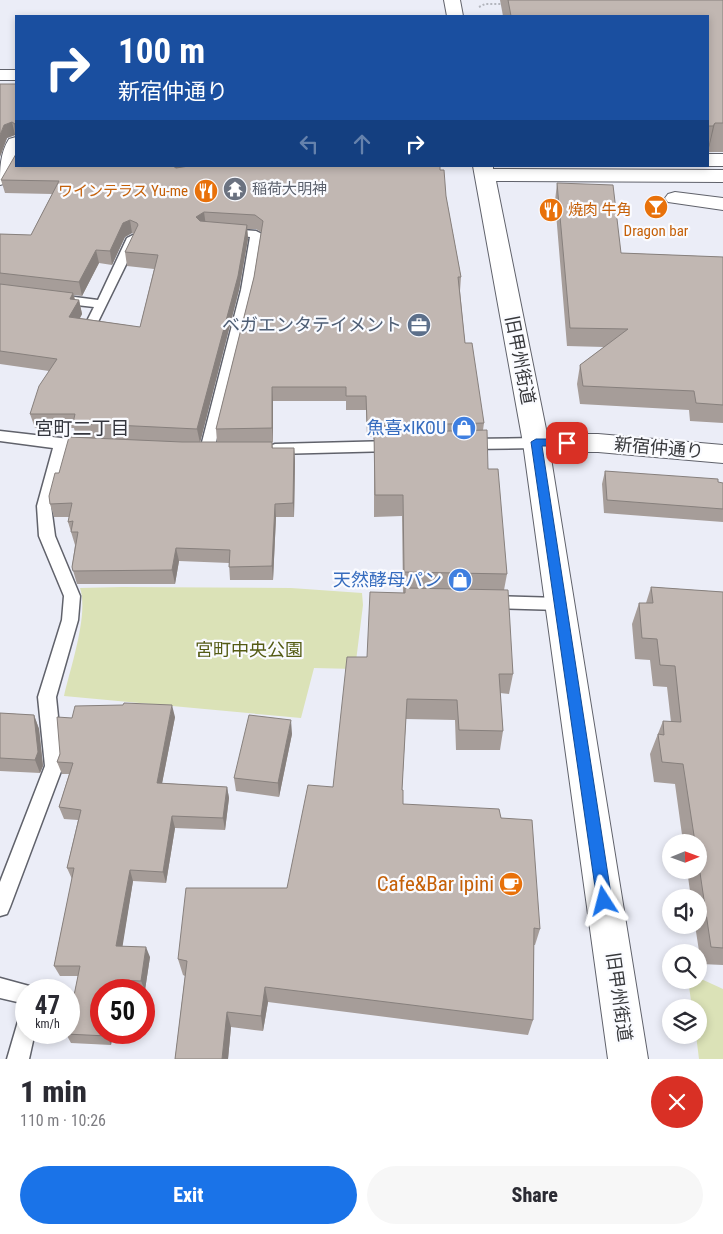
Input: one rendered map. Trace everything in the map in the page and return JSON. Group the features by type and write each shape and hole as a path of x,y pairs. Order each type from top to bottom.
{"main road":[{"path":"452,0 455,15"},
{"path":"0,76 15,75"},
{"path":"0,179 7,169 15,146"},
{"path":"709,160 723,160"},
{"path":"483,171 723,176"},
{"name":"旧甲州街道","path":"483,171 536,442 628,1059"},
{"path":"675,198 723,204"},
{"name":"新宿仲通り","path":"536,442 598,443 723,454"}],"lane":[{"path":"216,232 256,234 247,290 202,450 226,449"},
{"path":"90,327 134,238"},
{"path":"46,297 102,304"},
{"path":"0,436 60,444 100,446"},
{"path":"448,444 536,442"},
{"path":"0,907 54,766 47,712 48,697 70,620 72,596 47,536 44,506 60,444"},
{"path":"263,449 408,446"},
{"path":"473,602 560,604"},
{"path":"0,988 15,991"},
{"path":"18,1059 22,1044"}],"path":[{"path":"477,9 485,4 505,4"}],"green space":[{"name":"宮町中央公園","path":"80,588 291,588 362,593 363,605 355,669 314,668 301,718 64,696 80,626 82,599"},
{"path":"707,982 723,989 723,1059 699,1059 697,1044 707,1044 707,999 691,999 689,989 707,989"}],"building":[{"path":"508,0 723,0 723,123 715,123 713,126 709,126 709,15 511,15"},
{"path":"0,84 15,84 15,124 12,122 4,125 0,135"},
{"path":"15,156 15,167 440,167 440,170 444,170 446,196 461,277 458,277 465,343 472,343 484,423 373,426 373,422 367,423 366,396 346,396 346,387 272,387 272,428 216,429 254,277 263,221 255,215 204,212 196,217 200,221 247,225 238,276 197,429 73,423 75,414 30,414 39,386 57,359 0,351 0,284 73,293 70,299 79,300 69,317 140,327 158,255 125,252 138,225 130,220 123,223 110,251 96,250 79,282 0,273 0,234 31,235 59,181 1,180"},
{"path":"557,183 613,185 621,253 723,257 723,405 696,403 694,391 583,386 580,365 628,329 570,328"},
{"path":"487,430 488,469 498,469 507,574 404,572 403,495 375,495 374,433"},
{"path":"69,437 182,442 272,442 272,448 294,448 293,503 275,504 272,566 229,567 230,550 176,548 172,570 73,571 72,567 78,532 71,532 73,521 68,522 72,503 50,504 49,496 55,473 59,473"},
{"path":"605,471 718,479 718,482 723,483 723,509 607,500"},
{"path":"651,587 723,592 723,948 711,947 707,920 707,889 702,889 701,879 708,879 708,834 694,834 683,764 662,762 658,734 664,735 663,721 681,722 675,666 660,665 657,639 642,638 639,603 653,603"},
{"path":"405,588 508,590 513,674 499,674 503,731 459,730 457,700 407,699 402,790 403,804 499,809 501,818 532,820 540,929 534,928 533,1020 265,987 261,1016 227,1012 222,1059 175,1059 187,961 178,959 186,888 287,888 308,785 333,787 347,657 367,657 370,592 405,593"},
{"path":"124,703 172,705 157,783 227,787 223,818 172,816 163,872 130,870 116,946 146,947 141,979 90,979 90,1035 80,1035 80,979 77,979 80,966 54,966 74,868 67,868 81,810 59,807 73,763 57,762 60,754 57,717 72,718 75,706 123,705"},
{"path":"0,713 34,715 38,752 35,760 0,758"},
{"path":"249,715 291,720 278,783 234,778"}],"place":[{"name":"稲荷大明神","path":"235,189"},
{"name":"ワインテラス Yu-me","path":"206,191"},
{"name":"Dragon bar","path":"656,207"},
{"name":"焼肉 牛角","path":"551,210"},
{"name":"ベガエンタテイメント","path":"419,325"},
{"name":"魚喜×IKOU","path":"464,428"},
{"name":"天然酵母パン","path":"460,580"},
{"name":"Cafe&Bar ipini","path":"511,884"}],"district":[{"name":"宮町二丁目","path":"82,428"}],"route":[{"path":"567,443 536,442 604,901"}]}
